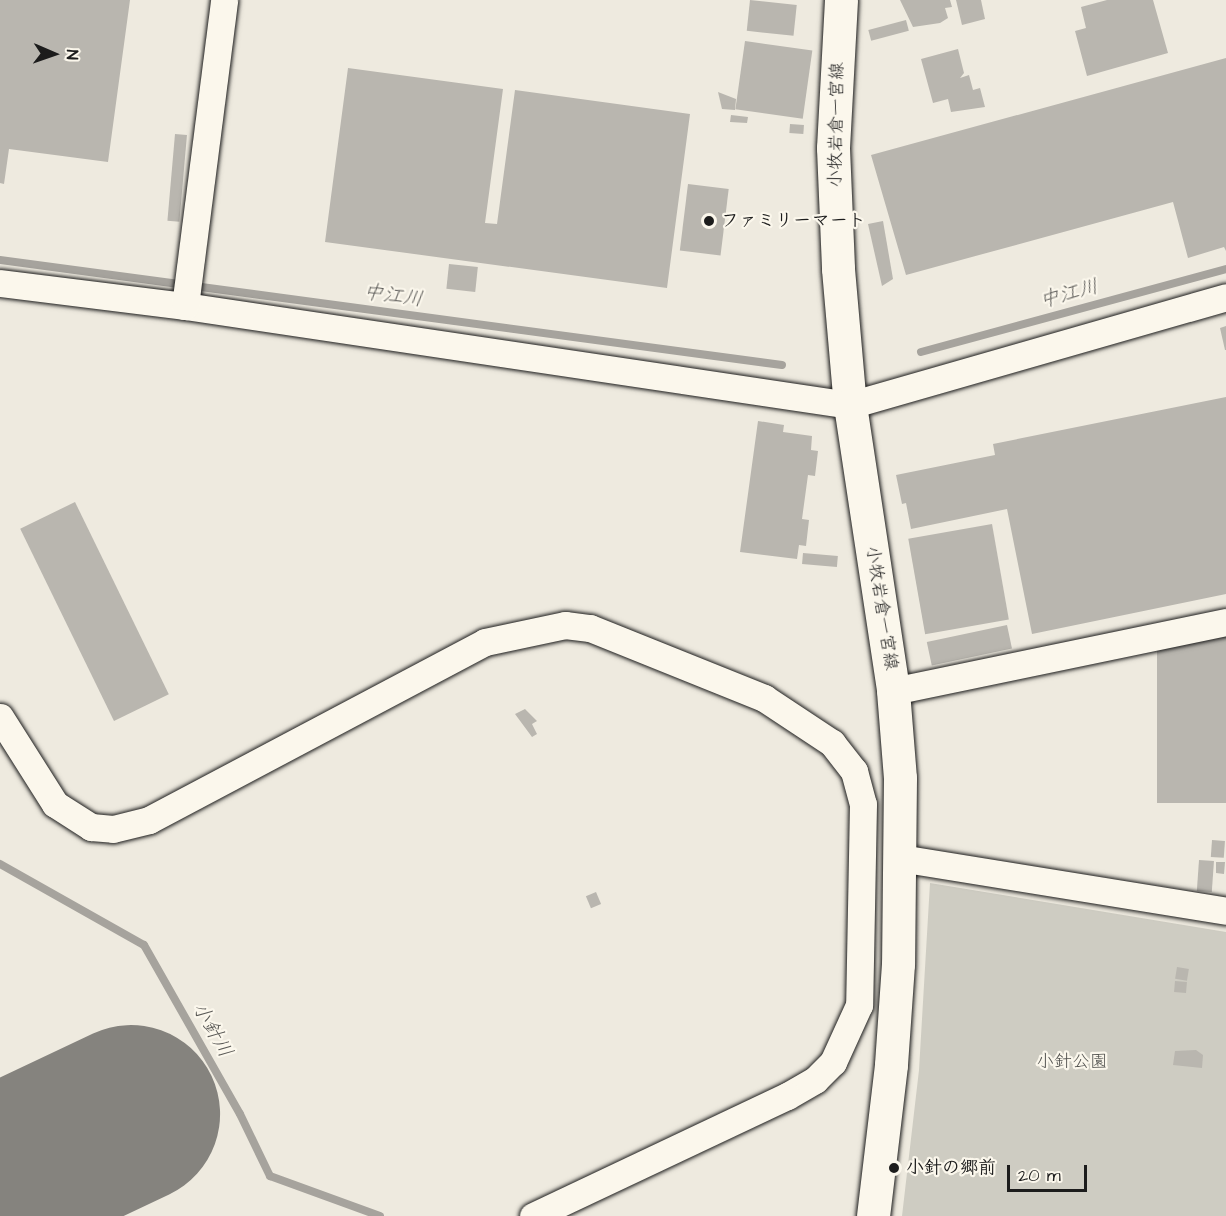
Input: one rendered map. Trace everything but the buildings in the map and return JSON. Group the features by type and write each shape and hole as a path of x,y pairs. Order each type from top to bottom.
{"main road":[{"name":"小牧岩倉一宮線","path":"841,0 833,148 849,405 894,692 900,858 891,1065 873,1216"}],"street":[{"path":"185,304 224,0"},
{"path":"0,283 185,304 849,405 1226,297"},
{"path":"894,692 1226,622"},
{"path":"0,717 55,804 91,827 113,829 149,820 485,642 565,625 590,628 764,698 832,743 854,771 863,804 859,1005 833,1062 815,1080 787,1096 532,1216"},
{"path":"900,858 1226,911"}],"green space":[{"name":"小針公園","path":"930,883 1226,932 1226,1216 902,1216 919,1070"}],"waterway":[{"name":"中江川","path":"0,260 782,365"},
{"name":"中江川","path":"921,352 1226,269"},
{"name":"小針川","path":"0,864 144,945 240,1114 270,1176 380,1216"}],"runway":[{"path":"0,1176 131,1114"}],"place":[{"name":"ファミリーマート","path":"709,221"},
{"name":"小針の郷前","path":"894,1168"}]}
